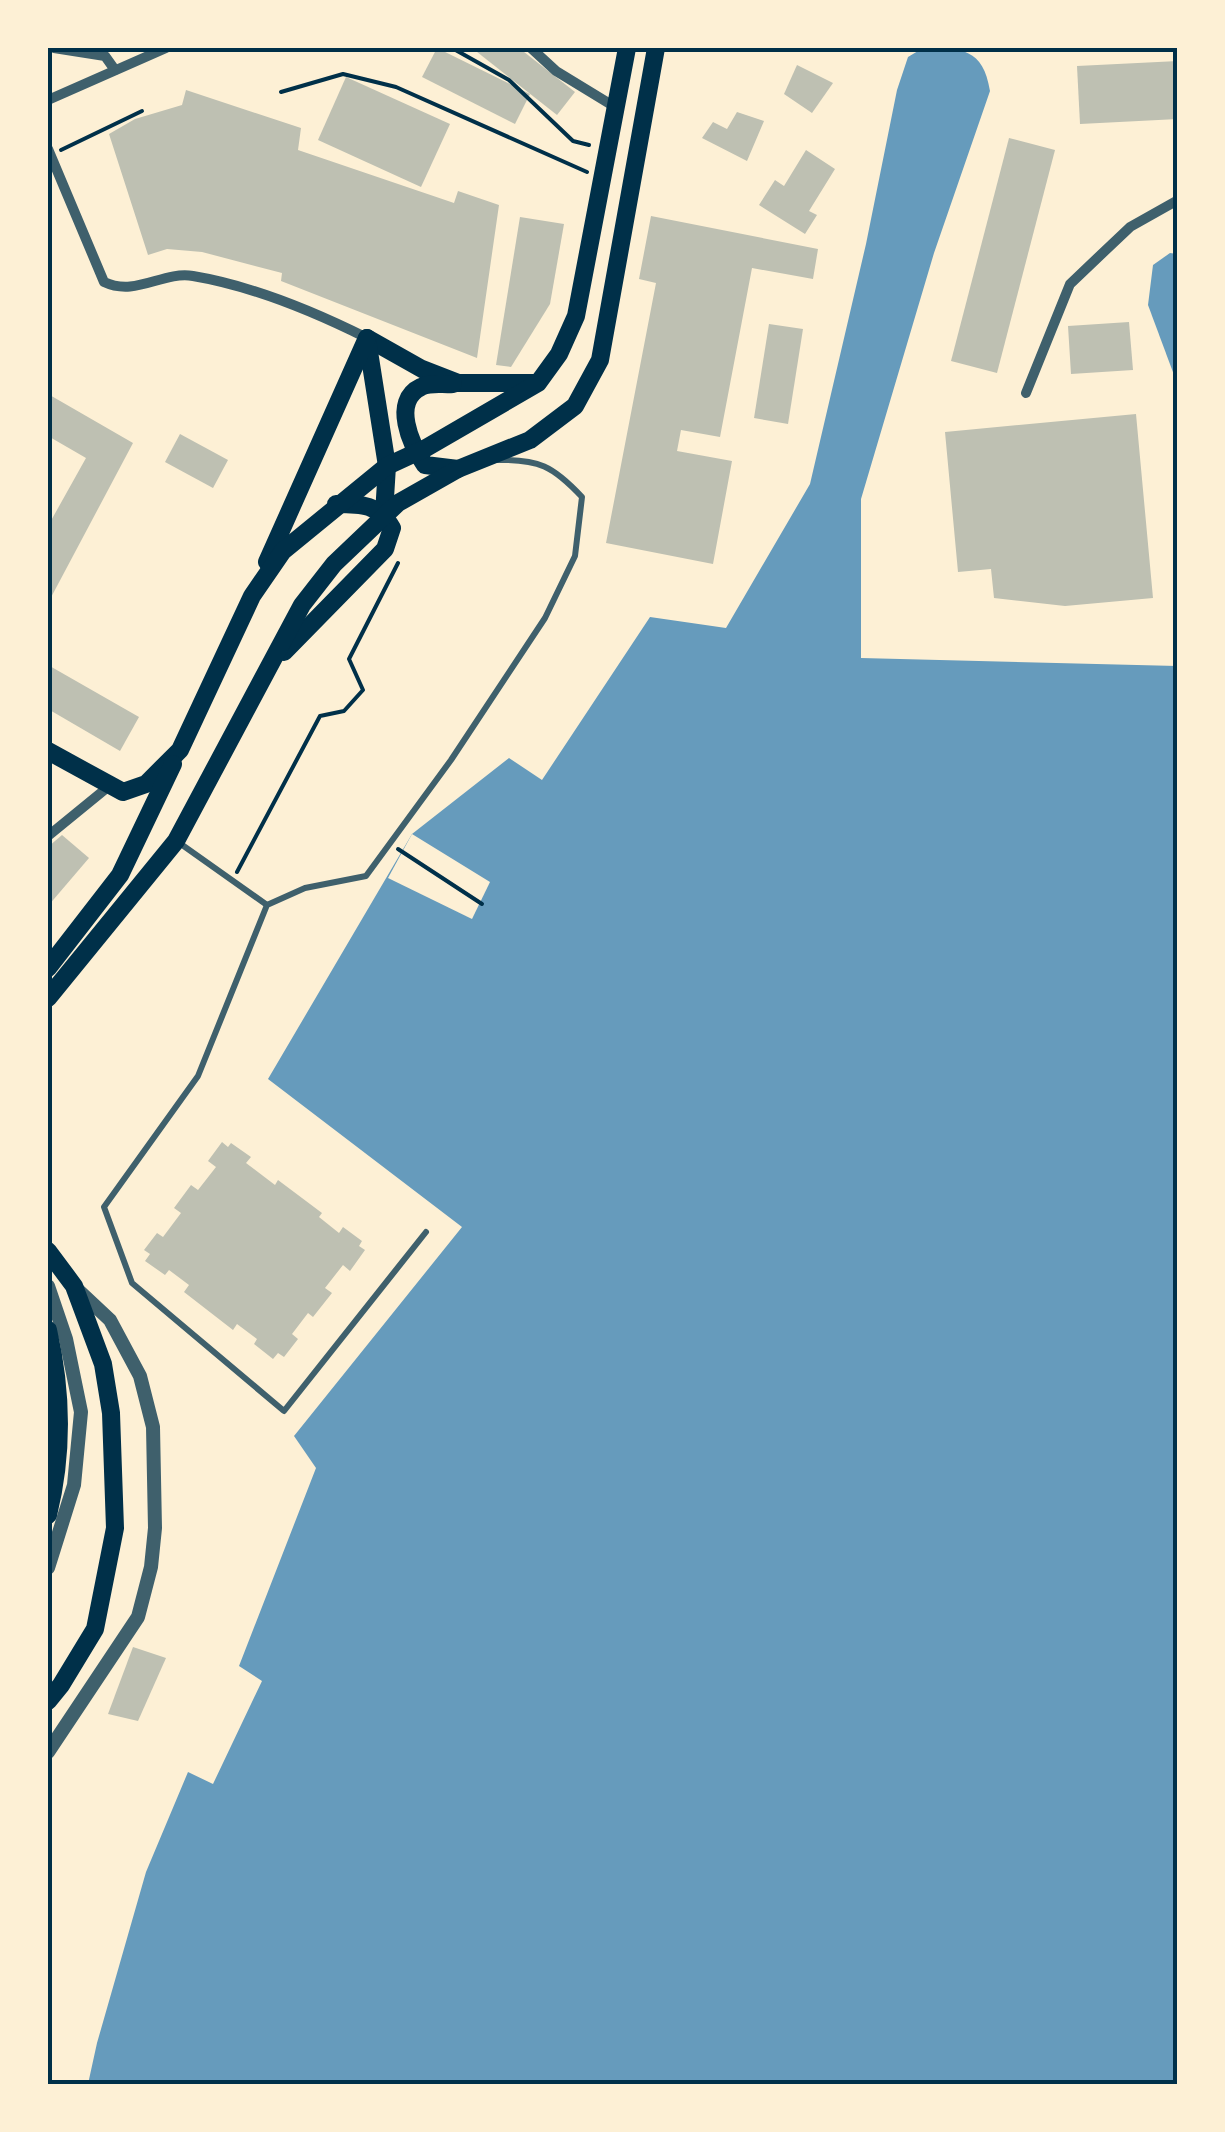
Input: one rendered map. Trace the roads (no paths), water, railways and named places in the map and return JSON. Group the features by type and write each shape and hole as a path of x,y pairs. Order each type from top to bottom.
{"main road":[{"path":"252,596 283,550 336,504 387,466 538,383 559,354 576,316 626,48"},
{"path":"48,998 176,840 302,605 334,564 384,514 429,484 530,440 575,406 594,372 608,320 656,48"},
{"path":"366,338 387,466 384,514"},
{"path":"366,338 422,369 458,383"},
{"path":"48,968 120,875 252,596 366,338"},
{"path":"458,469 425,464 404,412 407,400 424,385 538,383"},
{"path":"269,666 385,548 392,528 384,514 368,504 336,504"},
{"path":"48,751 108,787 124,792 146,784 180,750"},
{"path":"48,1251 74,1286 102,1364 112,1413 115,1528 95,1628 62,1685 48,1701"},
{"path":"48,1330 57,1376 60,1444 48,1515"}],"street":[{"path":"54,48 105,56 115,70"},
{"path":"48,100 166,48"},
{"path":"531,48 556,71 615,106"},
{"path":"49,152 104,282 119,289 189,275 319,314 366,338"},
{"path":"1026,393 1070,284 1130,227 1178,200"},
{"path":"48,836 108,787"},
{"path":"48,1286 66,1339 81,1412 74,1485 48,1568"},
{"path":"48,1752 138,1617 151,1567 155,1528 153,1427 140,1376 110,1320 74,1286"}],"lane":[{"path":"426,1232 284,1410 132,1283 104,1207 198,1076 267,905 304,888 366,876 451,760 545,618 575,556 582,497 558,472 529,460 485,461 458,469"},
{"path":"176,840 267,905"}],"water":[{"path":"923,48 959,50 976,58 990,91 934,253 861,499 861,658 1177,666 1177,2084 88,2084 146,1872 188,1772 213,1784 262,1681 239,1666 316,1468 294,1436 462,1227 268,1079 412,834 509,758 542,780 650,617 726,628 810,484 897,90 908,57"},
{"path":"1170,253 1177,254 1177,383 1148,305 1153,265"}]}
